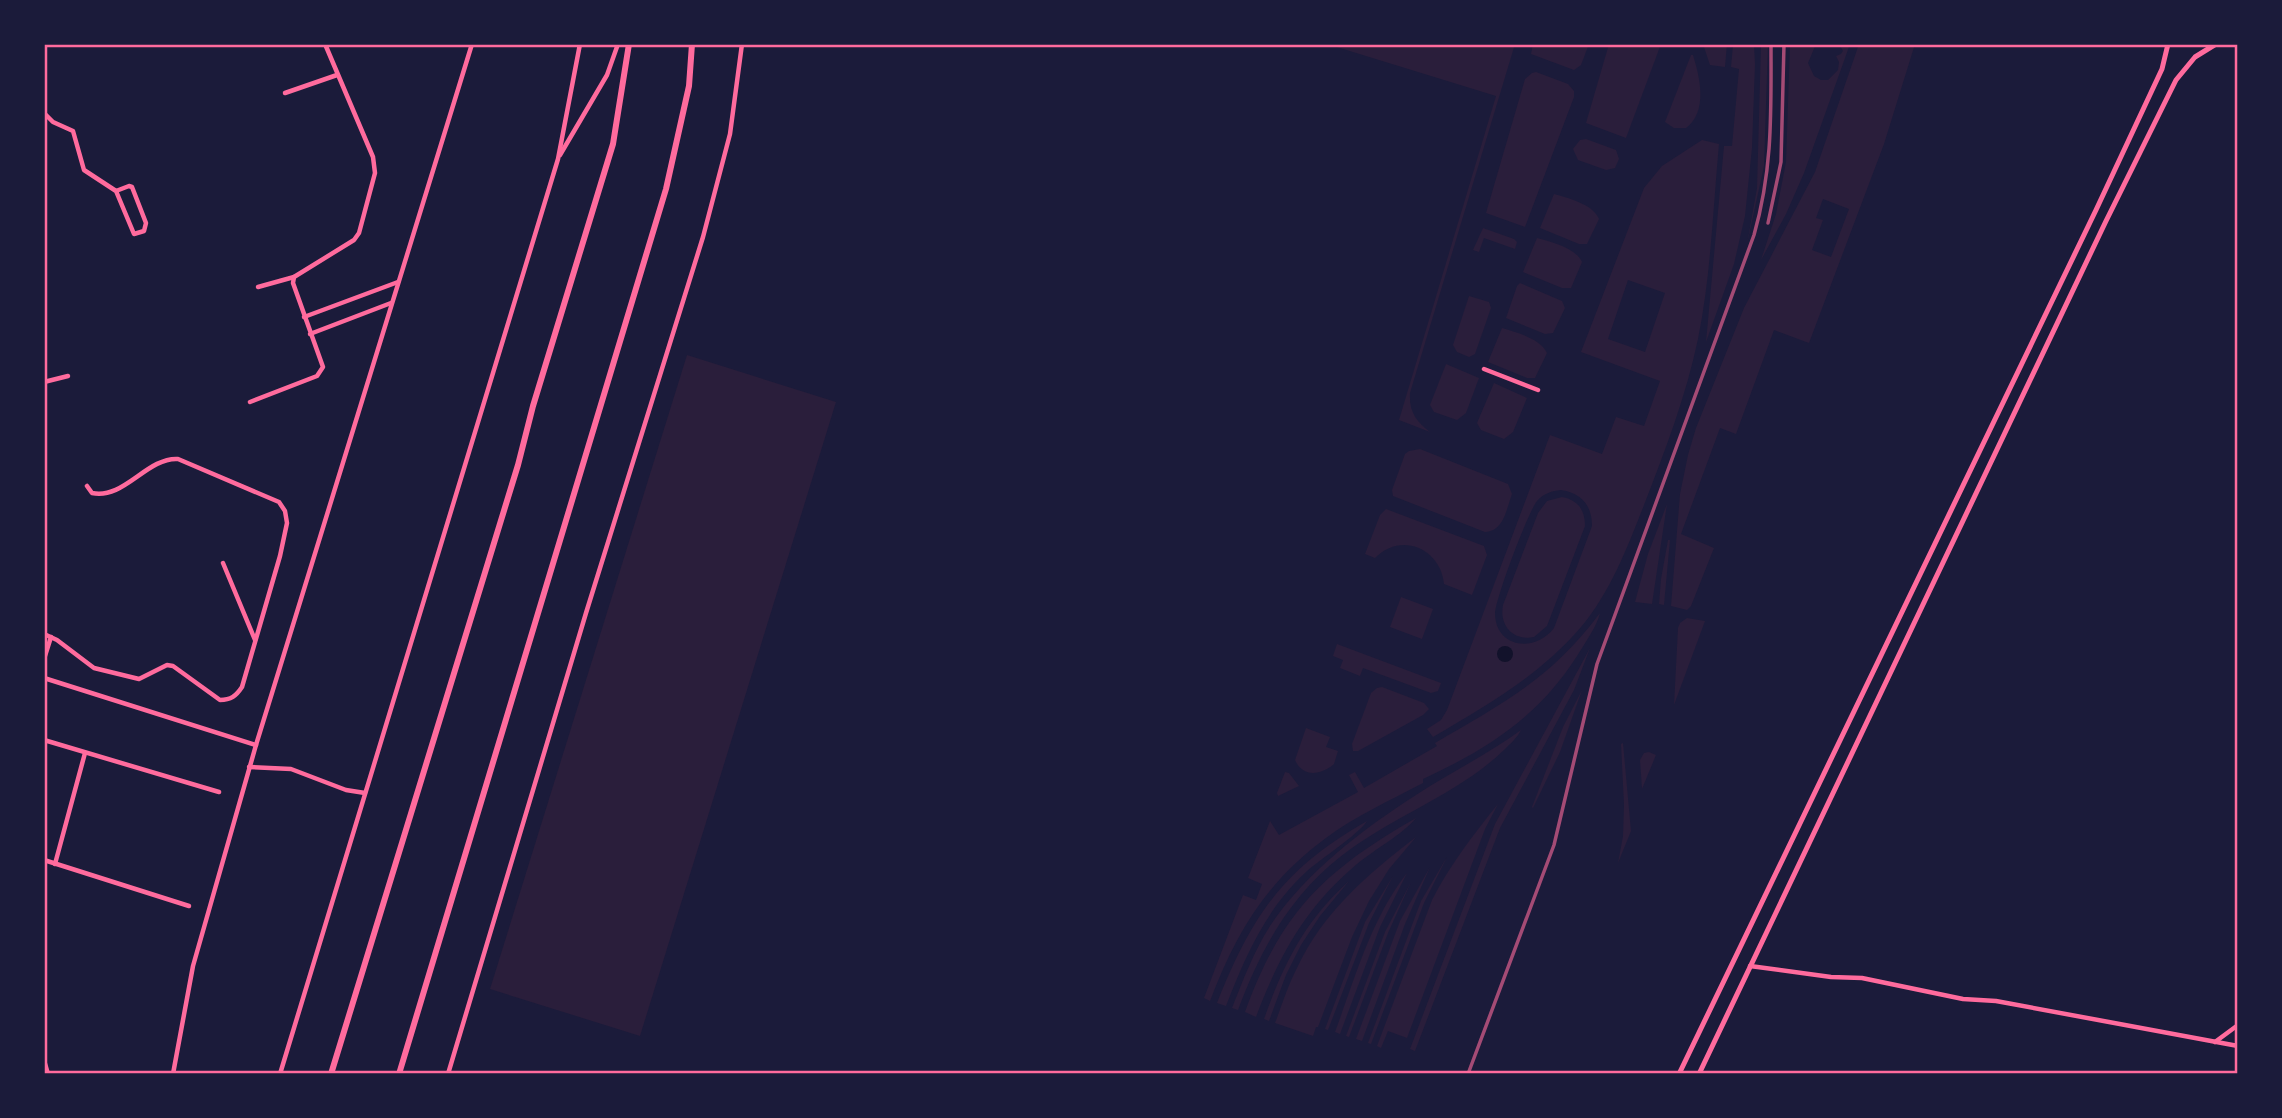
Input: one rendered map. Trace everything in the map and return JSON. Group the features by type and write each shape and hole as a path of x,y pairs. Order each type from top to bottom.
{"main road":[{"path":"331,1074 518,465 540,381 613,144 629,44"},
{"path":"399,1074 666,189 689,86 692,44"}],"street":[{"path":"258,287 294,277 354,240 359,233 375,173 373,157 325,44"},
{"path":"173,1074 193,966 256,745 472,44"},
{"path":"280,1074 558,159 580,44"},
{"path":"558,159 607,75 618,44"},
{"path":"448,1074 582,626 704,237 727,147 742,44"},
{"path":"1679,1074 2112,175 2162,69 2168,44"},
{"path":"1699,1074 2175,80 2195,57 2216,44"},
{"path":"285,93 337,74"},
{"path":"44,113 53,122 73,131 84,170 116,191 131,231 139,234 144,231 146,223 132,187 116,191"},
{"path":"250,402 322,372 323,367 293,283 294,277"},
{"path":"304,317 398,282"},
{"path":"310,334 391,303"},
{"path":"1484,369 1538,390"},
{"path":"44,382 68,376"},
{"path":"44,634 94,667 139,679 167,665 173,666 220,700 228,700 242,687 256,640 287,523 285,511 279,502 178,459 164,461 107,494 92,494 87,486"},
{"path":"223,563 256,640"},
{"path":"44,659 51,637"},
{"path":"44,678 256,745"},
{"path":"44,740 219,792"},
{"path":"55,864 85,752"},
{"path":"250,767 291,769 346,790 365,793"},
{"path":"44,860 189,906"},
{"path":"1750,966 1831,978 1862,978 1963,999 1996,1001 2238,1046"},
{"path":"2215,1042 2238,1026"},
{"path":"44,1060 48,1074"}],"shaded area":[{"path":"1327,44 1515,44 1410,393 1414,416 1430,432 1399,420 1496,96"},
{"path":"1533,44 1589,44 1581,65 1574,70 1531,54"},
{"path":"1609,44 1661,44 1626,138 1586,123"},
{"path":"1703,44 1727,44 1725,67 1710,65"},
{"path":"1727,44 1754,44 1752,148 1745,216 1734,264 1706,342 1724,146 1732,146 1739,69 1731,67 1733,45"},
{"path":"1761,44 1768,44 1764,166 1747,244 1757,188"},
{"path":"1790,44 1816,44 1808,63 1814,76 1828,80 1838,70 1839,62 1836,56 1843,51 1839,44 1850,44 1804,173 1761,260 1776,214 1786,162"},
{"path":"1859,44 1915,44 1884,144 1809,343 1774,330 1736,434 1720,428 1681,534 1714,548 1691,606 1687,610 1671,606 1680,494 1696,428 1744,308 1815,172","holes":["1823,199 1849,209 1831,257 1812,250 1823,220 1816,218"]},
{"path":"1691,55 1698,74 1700,103 1693,121 1686,128 1674,128 1665,122"},
{"path":"1536,72 1568,84 1574,91 1574,97 1525,227 1486,213 1525,79"},
{"path":"1586,139 1616,150 1619,159 1615,168 1606,170 1578,160 1573,149 1580,140"},
{"path":"1702,140 1719,144 1709,266 1698,339 1674,423 1638,521 1601,599 1565,644 1512,688 1433,737 1427,729 1441,720 1447,710 1550,435 1602,454 1616,417 1644,426 1660,381 1581,352 1644,188 1662,166","holes":["1628,280 1665,293 1645,352 1608,339","1561,490 1580,497 1588,507 1592,526 1554,628 1537,641 1518,643 1502,634 1497,625 1496,606 1533,508 1542,496"]},
{"path":"1554,194 1580,202 1596,214 1599,219 1587,244 1579,244 1540,228"},
{"path":"1483,228 1514,239 1517,242 1515,249 1484,238 1479,252 1473,250"},
{"path":"1537,238 1562,246 1579,257 1582,262 1571,288 1562,288 1523,272"},
{"path":"1520,283 1562,301 1565,308 1553,333 1545,334 1506,318"},
{"path":"1469,296 1489,302 1491,308 1475,354 1469,357 1457,352 1453,345"},
{"path":"1502,328 1528,337 1544,348 1547,353 1535,378 1527,378 1488,362"},
{"path":"687,355 836,402 640,1036 490,989"},
{"path":"1446,364 1479,378 1466,413 1457,420 1434,412 1430,405"},
{"path":"1494,383 1527,398 1513,432 1504,439 1481,430 1477,423"},
{"path":"1420,449 1508,484 1512,494 1500,524 1485,532 1393,496 1392,490 1405,454"},
{"path":"1562,497 1579,507 1584,515 1585,526 1547,626 1534,637 1520,637 1506,625 1502,613 1503,605 1538,513 1547,501"},
{"path":"1667,504 1652,604 1635,602 1648,554"},
{"path":"1386,509 1484,546 1487,555 1472,595 1444,584 1436,561 1418,548 1396,546 1375,558 1365,554 1380,515"},
{"path":"1670,540 1664,605 1659,604"},
{"path":"1401,597 1433,609 1422,639 1390,627"},
{"path":"1600,613 1562,678 1546,697 1510,729 1469,756 1423,779 1423,783 1337,830 1286,872 1255,910 1242,931 1210,1001 1204,998 1243,895 1256,900 1262,884 1248,878 1270,821 1279,835 1358,792 1349,775 1355,772 1364,788 1437,746 1435,743 1504,702 1544,673 1582,636"},
{"path":"1687,618 1705,621 1674,705 1678,628"},
{"path":"1337,644 1441,683 1438,691 1431,693 1363,668 1360,676 1340,668 1343,660 1333,656"},
{"path":"1505,646 1511,648 1511,660 1505,662 1499,660 1497,654 1499,648"},
{"path":"1590,648 1574,690 1500,828 1415,1051 1410,1049 1495,824"},
{"path":"1382,687 1424,703 1429,709 1423,715 1358,751 1353,751 1352,744 1371,693"},
{"path":"1582,690 1560,752 1533,808 1563,727"},
{"path":"1306,728 1330,737 1326,747 1338,751 1334,764 1324,771 1307,772 1298,766 1295,760"},
{"path":"1521,730 1504,750 1485,766 1445,793 1381,829 1322,873 1291,907 1278,926 1256,967 1238,1010 1232,1008 1270,926 1318,870 1356,837 1396,808"},
{"path":"1623,743 1631,831 1618,863 1623,836"},
{"path":"1644,753 1656,755 1642,789 1640,760"},
{"path":"1285,772 1289,773 1299,786 1278,796 1277,793"},
{"path":"1498,804 1485,829 1407,1038 1388,1031 1381,1048 1377,1046 1432,900 1462,851"},
{"path":"1416,818 1357,864 1323,898 1296,933 1256,1017 1245,1012 1274,947 1310,897 1356,856"},
{"path":"1367,821 1291,887 1258,935 1226,1006 1217,1003 1243,944 1274,897 1313,857"},
{"path":"1416,837 1389,869 1369,901 1313,1036 1275,1023 1294,975 1320,929 1348,895"},
{"path":"1447,857 1424,903 1371,1044 1368,1043 1421,901"},
{"path":"1430,867 1405,924 1362,1041 1356,1039 1400,921"},
{"path":"1407,873 1380,927 1340,1034 1335,1032 1374,929"},
{"path":"1393,876 1369,923 1328,1030 1325,1029 1365,922"},
{"path":"1349,881 1320,916 1301,945 1286,975 1269,1021 1264,1019 1297,944 1333,896"},
{"path":"1411,882 1388,933 1349,1037 1346,1036 1385,932"}],"railway":[{"path":"1468,1074 1554,845 1597,664 1754,235 1768,163 1771,44"},
{"path":"1768,223 1781,162 1784,44"}]}
